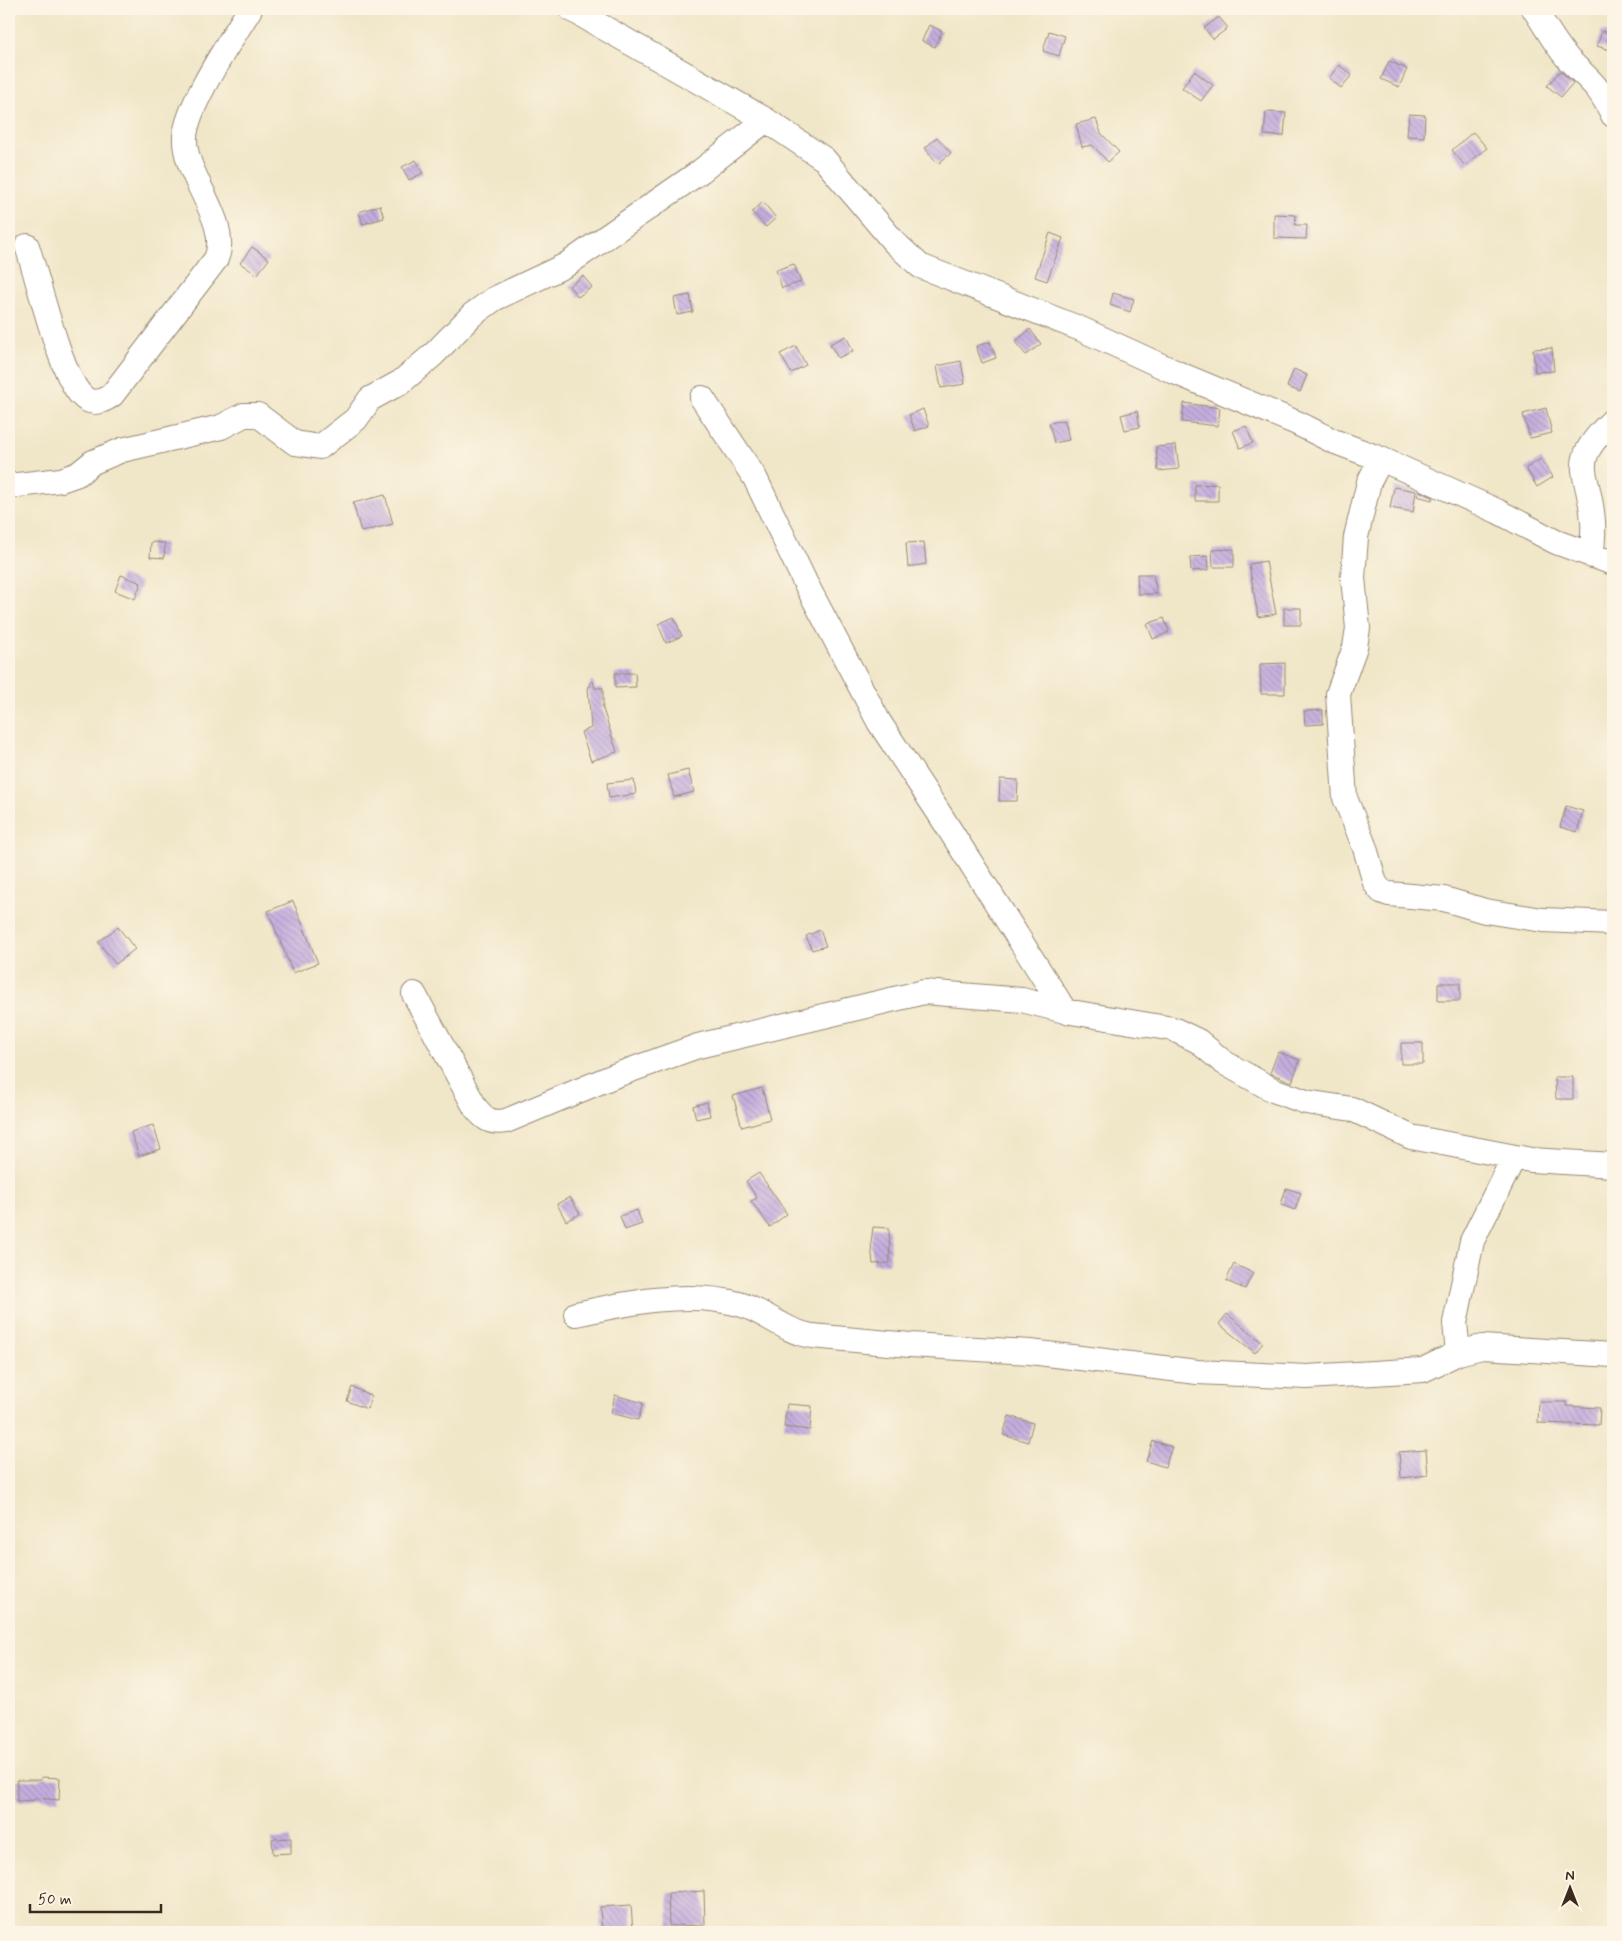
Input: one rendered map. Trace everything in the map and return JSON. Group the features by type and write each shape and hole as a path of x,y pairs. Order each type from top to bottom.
{"street":[{"path":"28,246 63,358 76,387 82,396 92,402 102,401 112,395 216,259 219,250 217,230 187,154 185,138 188,122 197,100 250,9"},
{"path":"572,9 766,120 824,159 894,242 920,266 1081,329 1177,373 1297,423 1333,441 1382,459 1602,560"},
{"path":"1534,9 1568,60 1589,77 1603,93 1613,115"},
{"path":"9,486 60,480 78,474 93,462 122,450 221,427 244,415 258,415 295,443 320,447 356,419 370,399 401,382 434,354 472,315 494,299 566,264 701,171 766,120"},
{"path":"702,398 755,478 805,582 879,722 1065,1011"},
{"path":"1602,560 1583,475 1585,456 1594,438 1613,420"},
{"path":"1382,459 1370,482 1356,538 1353,578 1358,628 1355,647 1338,694 1345,798 1365,848 1375,883 1381,891 1388,894 1444,899 1494,912 1543,920 1613,923"},
{"path":"414,994 475,1107 482,1117 494,1123 506,1121 614,1076 698,1046 924,992 1022,1000 1065,1011 1172,1029 1198,1041 1223,1062 1273,1090 1306,1102 1352,1109 1411,1137 1514,1157 1613,1165"},
{"path":"1458,1353 1455,1324 1472,1241 1514,1157"},
{"path":"576,1314 641,1300 698,1299 740,1304 799,1334 812,1336 910,1345 1030,1352 1197,1372 1308,1377 1423,1370 1458,1353 1482,1347 1613,1355"}],"building":[{"path":"1219,17 1228,28 1213,39 1204,28"},
{"path":"929,25 942,31 935,47 922,41"},
{"path":"1049,31 1065,36 1059,56 1043,51"},
{"path":"1602,31 1613,34 1613,51 1597,46"},
{"path":"1389,61 1407,69 1399,87 1381,79"},
{"path":"1339,65 1352,75 1341,88 1329,78"},
{"path":"1194,71 1213,85 1201,101 1182,88"},
{"path":"1560,71 1573,83 1561,97 1547,86"},
{"path":"1266,112 1286,113 1284,136 1264,135"},
{"path":"1409,114 1425,115 1424,137 1407,136"},
{"path":"1096,119 1101,133 1119,152 1108,162 1092,145 1082,147 1076,124"},
{"path":"1473,132 1487,148 1465,166 1452,150"},
{"path":"937,137 951,153 938,164 925,148"},
{"path":"416,160 423,173 409,180 402,167"},
{"path":"763,202 776,218 766,227 752,212"},
{"path":"380,205 384,218 363,224 359,212"},
{"path":"1274,214 1296,215 1295,225 1307,225 1306,239 1274,238"},
{"path":"1050,233 1063,238 1047,281 1035,277"},
{"path":"252,247 269,259 257,275 240,263"},
{"path":"794,264 801,282 782,288 776,270"},
{"path":"583,276 592,287 578,297 569,286"},
{"path":"1113,293 1134,299 1130,312 1110,305"},
{"path":"690,295 693,312 677,315 674,298"},
{"path":"1030,329 1041,344 1026,355 1015,342"},
{"path":"846,336 853,351 838,358 830,344"},
{"path":"990,342 996,358 982,363 976,346"},
{"path":"796,346 806,365 791,373 780,354"},
{"path":"1552,348 1554,371 1535,372 1533,349"},
{"path":"961,361 965,384 941,388 937,366"},
{"path":"1294,369 1307,375 1300,392 1287,387"},
{"path":"1184,403 1220,408 1218,426 1182,422"},
{"path":"1546,408 1552,433 1530,438 1523,414"},
{"path":"923,409 929,426 915,431 909,415"},
{"path":"1137,411 1140,427 1125,430 1121,415"},
{"path":"1065,420 1069,440 1054,443 1049,423"},
{"path":"1246,426 1253,443 1240,448 1233,431"},
{"path":"1176,445 1179,469 1158,471 1156,447"},
{"path":"1541,459 1553,477 1537,487 1526,468"},
{"path":"1218,484 1218,501 1195,501 1195,485"},
{"path":"1394,487 1416,491 1413,512 1390,508"},
{"path":"1419,491 1433,497 1432,500 1417,496"},
{"path":"385,495 393,524 361,532 353,503"},
{"path":"151,542 165,543 164,558 150,557"},
{"path":"924,542 926,564 908,567 906,543"},
{"path":"1234,549 1234,567 1213,567 1212,550"},
{"path":"1208,556 1209,570 1191,571 1190,557"},
{"path":"1266,561 1276,614 1258,617 1249,564"},
{"path":"1137,574 1153,574 1157,594 1138,594"},
{"path":"121,575 141,583 135,599 115,591"},
{"path":"1284,608 1301,608 1301,625 1284,625"},
{"path":"674,617 682,636 666,643 658,624"},
{"path":"1164,618 1169,632 1153,639 1147,624"},
{"path":"1285,663 1285,694 1261,694 1260,664"},
{"path":"615,673 635,673 636,687 615,688"},
{"path":"593,681 595,688 603,688 602,706 617,752 591,761 581,732 591,728 588,687 590,687 590,682"},
{"path":"1323,710 1323,724 1305,725 1304,711"},
{"path":"688,770 694,792 674,797 668,775"},
{"path":"1000,779 1018,780 1017,801 999,801"},
{"path":"634,780 636,794 609,798 607,783"},
{"path":"1566,806 1583,811 1577,832 1560,827"},
{"path":"293,901 318,963 293,973 268,911"},
{"path":"118,927 135,949 116,964 98,942"},
{"path":"820,930 826,946 812,950 806,936"},
{"path":"1438,983 1460,983 1460,1001 1438,1001"},
{"path":"1401,1043 1423,1043 1423,1064 1401,1064"},
{"path":"1278,1052 1300,1060 1292,1082 1270,1073"},
{"path":"1555,1077 1573,1077 1573,1099 1556,1099"},
{"path":"762,1088 770,1119 742,1127 733,1096"},
{"path":"707,1102 710,1116 696,1119 693,1106"},
{"path":"153,1125 161,1149 139,1156 131,1132"},
{"path":"759,1173 787,1214 770,1227 751,1201 757,1198 746,1181"},
{"path":"1286,1188 1301,1193 1295,1210 1281,1205"},
{"path":"570,1197 580,1214 566,1221 557,1204"},
{"path":"637,1210 642,1224 625,1230 620,1216"},
{"path":"873,1227 889,1228 890,1263 873,1264 871,1243"},
{"path":"1234,1264 1253,1273 1245,1289 1226,1281"},
{"path":"1227,1314 1263,1343 1255,1353 1219,1324"},
{"path":"352,1387 372,1396 367,1409 347,1401"},
{"path":"615,1395 643,1403 638,1420 611,1413"},
{"path":"1539,1402 1567,1402 1567,1406 1600,1408 1599,1425 1538,1423"},
{"path":"787,1404 812,1406 810,1430 784,1427"},
{"path":"1009,1416 1033,1423 1028,1442 1003,1435"},
{"path":"1153,1441 1172,1447 1165,1467 1146,1461"},
{"path":"1426,1450 1428,1475 1401,1478 1399,1452"},
{"path":"41,1777 60,1778 59,1800 35,1798 35,1800 17,1801 17,1780 41,1780"},
{"path":"291,1838 291,1853 273,1854 272,1839"},
{"path":"704,1891 705,1925 669,1926 668,1893"},
{"path":"631,1905 633,1932 602,1932 600,1907"}]}
